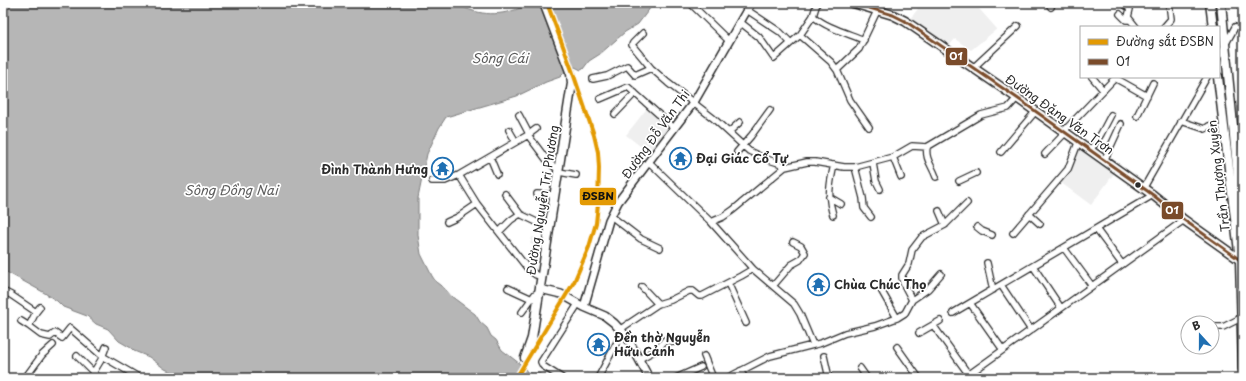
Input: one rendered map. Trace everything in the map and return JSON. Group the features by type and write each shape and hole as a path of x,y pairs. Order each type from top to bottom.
{"main road":[{"name":"Đường Nguyễn Tri Phương","path":"524,357 531,343 572,87 571,74 544,3"},
{"name":"Đường Đặng Văn Trơn","path":"853,3 871,6 877,11 893,15 905,21 1017,98 1078,143 1153,195 1184,220 1241,261"},
{"path":"1210,3 1212,26"},
{"name":"Trần Thượng Xuyên","path":"1220,3 1243,227"},
{"name":"Trần Thượng Xuyên","path":"1218,78 1241,261 1243,369"}],"street":[{"path":"690,3 729,42"},
{"path":"740,22 759,37 772,57 777,57 800,35 813,16 817,3"},
{"path":"1123,3 1130,9 1128,17 1135,26"},
{"path":"1165,26 1171,19 1169,3"},
{"path":"748,6 791,43"},
{"name":"Đường Đỗ Văn Thi","path":"581,306 611,216 618,202 694,102 748,6"},
{"path":"837,70 856,53 864,40 877,11"},
{"path":"1120,14 1126,20 1130,20"},
{"path":"813,16 825,24 864,40"},
{"path":"973,68 1018,26"},
{"path":"1220,54 1235,27"},
{"path":"643,33 632,45 651,68 668,83 694,102 749,151 779,163 785,167"},
{"path":"800,35 837,70 850,100 869,127"},
{"path":"593,79 607,76 627,66 635,75 651,68"},
{"path":"1093,78 1103,90"},
{"path":"1045,154 1114,78"},
{"path":"1117,78 1147,96"},
{"path":"1143,188 1206,78"},
{"path":"1137,116 1153,83"},
{"path":"600,99 627,87 674,128"},
{"path":"615,114 635,93"},
{"path":"711,222 723,217 733,210 785,167 807,162 844,167 855,167 874,163 893,157 912,146 927,147 981,114 1008,108 1017,98"},
{"path":"737,152 770,110"},
{"path":"1001,152 1035,112"},
{"path":"520,115 529,134 549,163 559,171 576,175"},
{"path":"1090,151 1111,115"},
{"path":"1182,121 1205,129 1209,126"},
{"path":"729,132 740,122"},
{"path":"1104,161 1121,124"},
{"path":"432,181 445,181 459,175 536,129"},
{"path":"509,130 516,142"},
{"path":"1013,233 1068,169 1078,143"},
{"path":"927,147 927,159 933,168 936,177"},
{"path":"490,157 498,174"},
{"path":"893,157 901,177"},
{"path":"648,162 711,222 753,269 794,304 800,314 813,345"},
{"path":"874,163 876,181 880,188"},
{"path":"833,215 830,206 829,186 834,165"},
{"path":"855,167 864,208 871,217"},
{"path":"959,181 976,172"},
{"path":"459,175 477,204 528,269 536,275 542,276"},
{"path":"505,194 520,214 550,228"},
{"path":"537,194 555,196"},
{"path":"953,314 1153,195"},
{"path":"829,197 841,204"},
{"path":"912,300 903,283 902,275 909,264 912,250 922,237 945,225 967,203"},
{"path":"447,222 458,217 477,204"},
{"path":"939,211 945,225"},
{"path":"499,232 511,220 520,214"},
{"path":"1029,214 1040,224"},
{"path":"611,216 642,239 660,248"},
{"path":"933,325 966,376 1184,220"},
{"path":"977,226 986,233 992,235"},
{"path":"1096,229 1122,264"},
{"path":"773,286 791,265 804,256 805,253 802,246 794,242"},
{"path":"1064,248 1092,286"},
{"path":"987,263 993,290"},
{"path":"1033,266 1062,308"},
{"path":"598,378 623,330 658,304 671,300 689,291 693,291 700,296 753,269"},
{"path":"727,378 770,356 813,345 845,333 869,328 897,318 905,313 912,300 928,289 941,274"},
{"path":"728,283 746,323"},
{"path":"1001,285 1031,330"},
{"path":"642,287 658,304"},
{"path":"508,288 532,299"},
{"path":"881,290 897,318"},
{"path":"3,291 38,309 28,326"},
{"path":"522,312 535,294 539,291 561,294 581,306 610,319 623,330 649,378"},
{"path":"970,303 1003,350"},
{"path":"562,378 543,366 541,362 581,306"},
{"path":"1220,327 1241,318"},
{"path":"22,321 42,335 50,337 55,333 62,338 70,328 102,356 140,378"},
{"path":"919,333 940,321"},
{"path":"639,359 658,349 665,340 674,342"},
{"path":"25,378 42,355 53,345"},
{"path":"897,346 919,378"},
{"path":"92,376 106,347"},
{"path":"77,356 92,376 99,378"},
{"path":"704,356 714,378"},
{"path":"824,356 829,378"},
{"path":"676,378 701,367"},
{"path":"860,368 867,378"},
{"path":"740,371 745,378"}],"shaded area":[{"path":"911,3 974,3 997,29 971,50 955,39 948,47 909,20 918,9"},
{"path":"648,107 670,126 649,153 626,135"},
{"path":"1079,146 1115,172 1091,205 1060,182"},
{"path":"532,237 546,240 545,247 530,244"}],"water":[{"name":"Sông Đồng Nai","path":"3,3 450,3 474,11 491,14 515,10 532,3 654,3 638,24 625,32 600,54 589,61 583,69 581,70 575,67 568,69 560,77 517,96 446,117 439,128 427,154 418,198 418,235 421,254 432,276 436,282 451,296 475,314 480,322 487,328 491,336 496,340 502,350 524,367 527,372 531,374 540,374 546,378 179,378 176,374 165,369 149,357 134,351 119,341 108,329 96,324 87,316 63,307 43,292 3,270"}],"rail line":[{"name":"ĐSBN","path":"516,378 574,282 589,247 596,223 598,204 599,168 598,152 594,135 547,3"}],"transit line":[{"name":"01","path":"853,3 893,15 905,21 1017,98 1153,195 1184,220 1243,262"}],"place":[{"name":"Đại Giác Cổ Tự","path":"681,158"},
{"name":"Đình Thành Hưng","path":"443,169"},
{"name":"Chùa Chúc Thọ","path":"819,284"},
{"name":"Đền thờ Nguyễn Hữu Cảnh","path":"599,344"}],"water label":[{"name":"Sông Cái","path":"500,57"}]}
